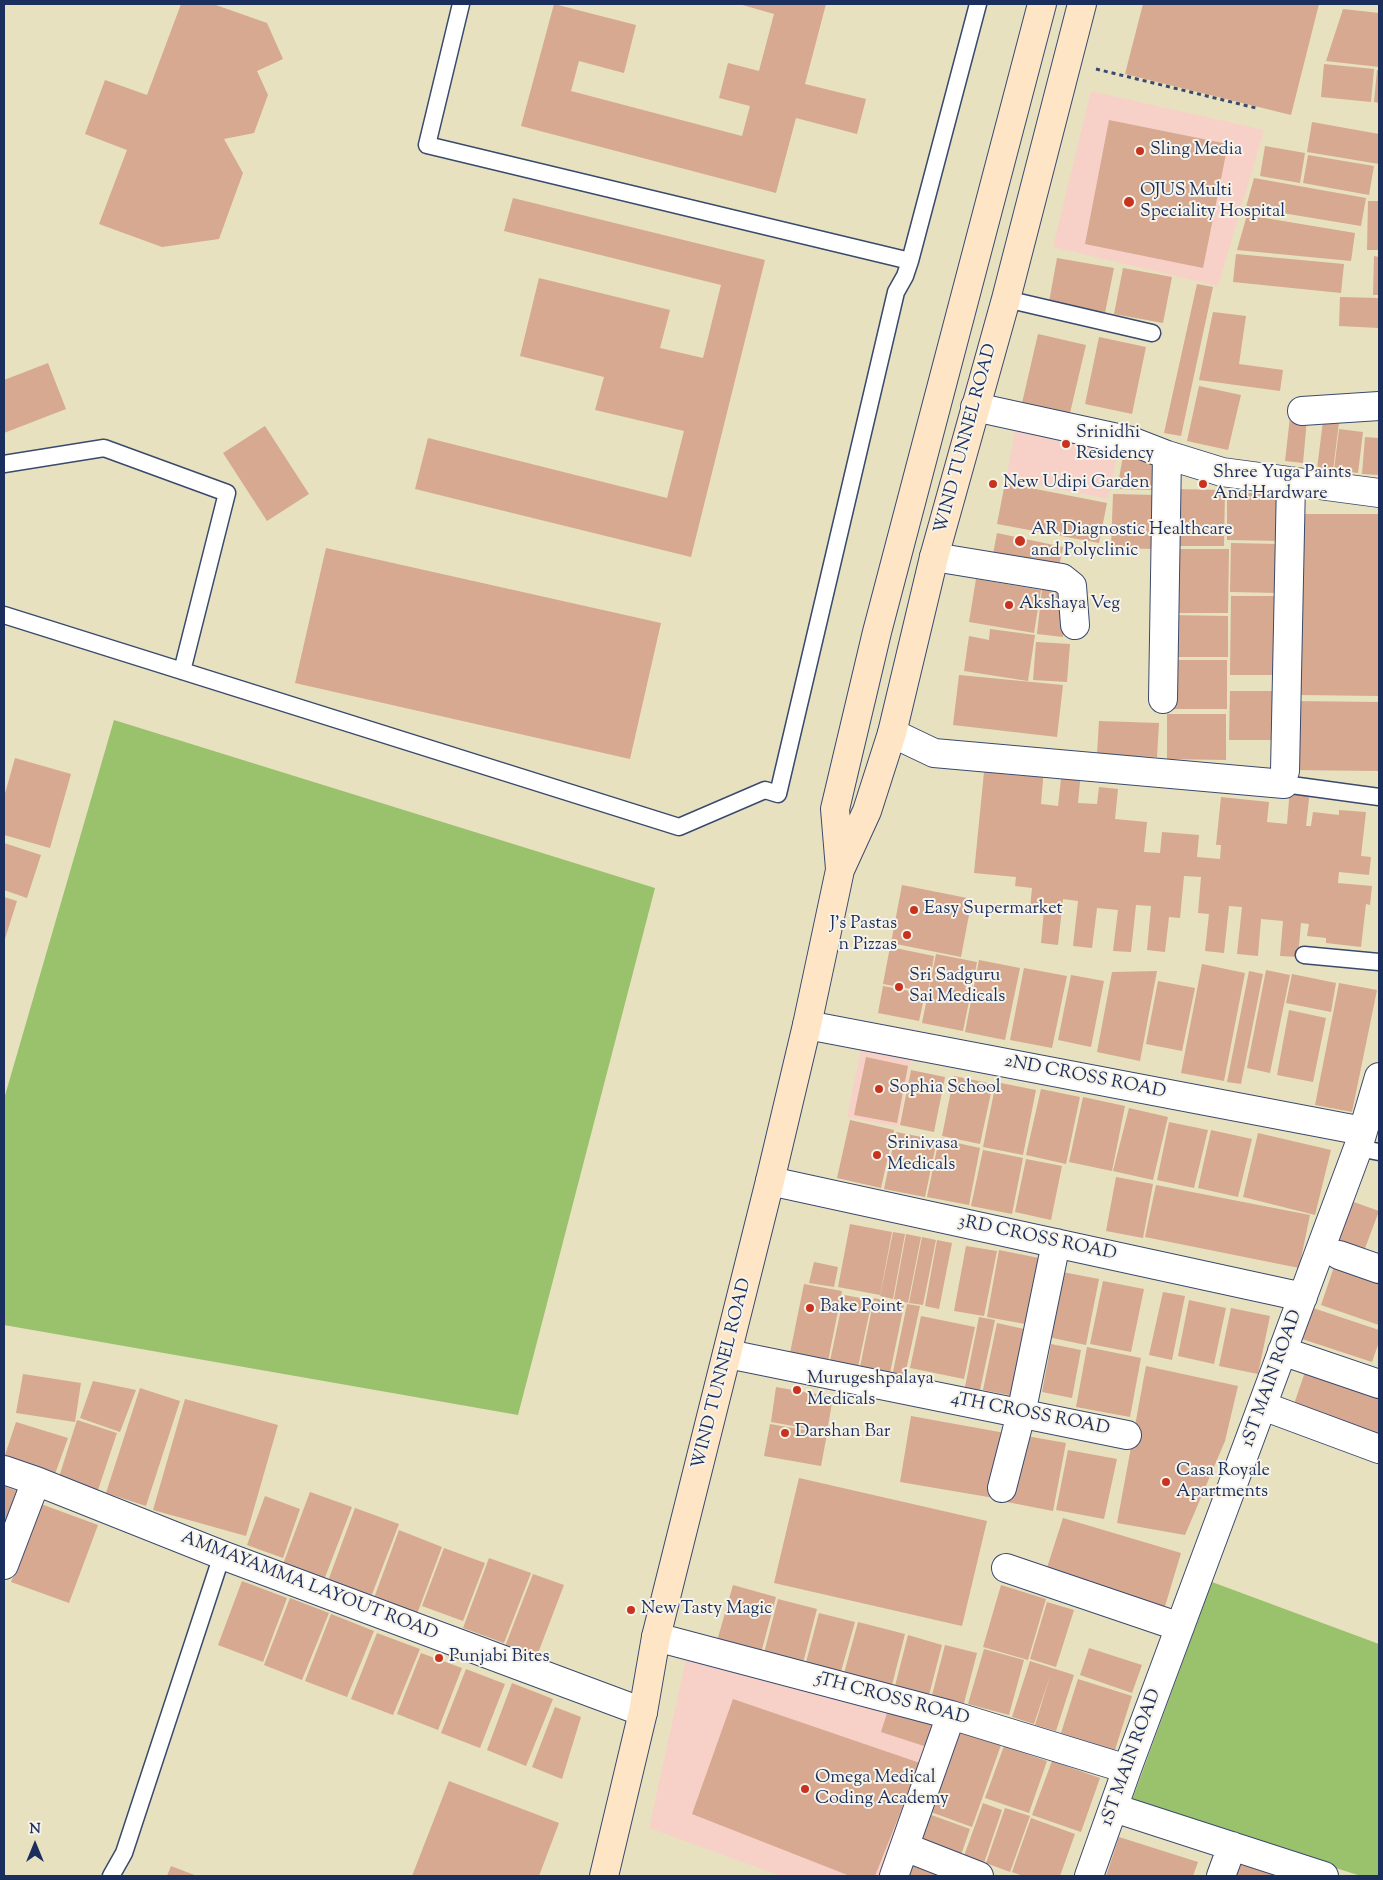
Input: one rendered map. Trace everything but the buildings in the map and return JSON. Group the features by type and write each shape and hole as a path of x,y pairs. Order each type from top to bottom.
{"street":[{"name":"WIND TUNNEL ROAD","path":"840,870 835,809 877,632 1042,4"},
{"name":"WIND TUNNEL ROAD","path":"604,1876 642,1712 656,1636 770,1182 807,1025 840,870 868,811 892,733 934,557 1006,299 1082,4"},
{"path":"1302,411 1379,406"},
{"path":"975,408 1131,441 1167,455 1222,472 1379,493"},
{"path":"1163,699 1167,455"},
{"path":"892,733 934,753 1285,777 1291,482"},
{"path":"934,557 1062,578 1072,586 1075,625"},
{"name":"2ND CROSS ROAD","path":"807,1025 1367,1144"},
{"name":"1ST MAIN ROAD","path":"1089,1876 1282,1351 1367,1144 1379,1076"},
{"name":"3RD CROSS ROAD","path":"770,1182 1303,1297"},
{"path":"1002,1488 1021,1414 1056,1243"},
{"path":"1339,1255 1379,1269"},
{"path":"1282,1351 1379,1384"},
{"name":"4TH CROSS ROAD","path":"728,1354 1127,1435"},
{"path":"1263,1406 1379,1449"},
{"name":"AMMAYAMMA LAYOUT ROAD","path":"4,1470 222,1555 642,1712"},
{"path":"4,1565 36,1481"},
{"path":"1006,1568 1180,1628"},
{"name":"5TH CROSS ROAD","path":"656,1636 951,1716 1127,1769"},
{"path":"894,1876 951,1716"},
{"path":"1114,1808 1324,1876"},
{"path":"1221,1876 1232,1846"},
{"path":"905,1847 980,1876"}],"lane":[{"path":"462,4 427,145 910,261"},
{"path":"4,615 679,827 766,790 778,794 896,292 905,276 910,261 978,4"},
{"path":"1006,299 1152,333"},
{"path":"4,464 104,448 227,493 182,671"},
{"path":"1285,777 1379,797"},
{"path":"1304,955 1379,962"},
{"path":"111,1876 124,1853 222,1555"}],"path":[{"path":"1067,62 1256,108"}],"shaded area":[{"name":"Sling Media","path":"1091,91 1264,130 1218,286 1053,247"},
{"path":"1015,431 1118,451 1108,499 1006,479"},
{"name":"Sophia School","path":"861,1050 911,1060 898,1127 847,1117"},
{"path":"687,1655 955,1725 897,1876 781,1876 649,1828"}],"green space":[{"path":"114,720 655,888 518,1415 4,1325 4,1099"},
{"path":"1212,1582 1379,1644 1379,1876 1361,1876 1131,1803"}],"place":[{"name":"Sling Media","path":"1140,151"},
{"name":"OJUS Multi Speciality Hospital","path":"1129,202"},
{"name":"Srinidhi Residency","path":"1066,444"},
{"name":"New Udipi Garden","path":"993,484"},
{"name":"Shree Yuga Paints And Hardware","path":"1203,484"},
{"name":"AR Diagnostic Healthcare and Polyclinic","path":"1020,541"},
{"name":"Akshaya Veg","path":"1009,605"},
{"name":"Easy Supermarket","path":"914,910"},
{"name":"J's Pastas n Pizzas","path":"907,935"},
{"name":"Sri Sadguru Sai Medicals","path":"899,987"},
{"name":"Sophia School","path":"879,1089"},
{"name":"Srinivasa Medicals","path":"877,1155"},
{"name":"Bake Point","path":"810,1308"},
{"name":"Murugeshpalaya Medicals","path":"797,1390"},
{"name":"Darshan Bar","path":"785,1433"},
{"name":"Casa Royale Apartments","path":"1166,1482"},
{"name":"New Tasty Magic","path":"631,1610"},
{"name":"Punjabi Bites","path":"439,1658"},
{"name":"Omega Medical Coding Academy","path":"805,1789"}]}
